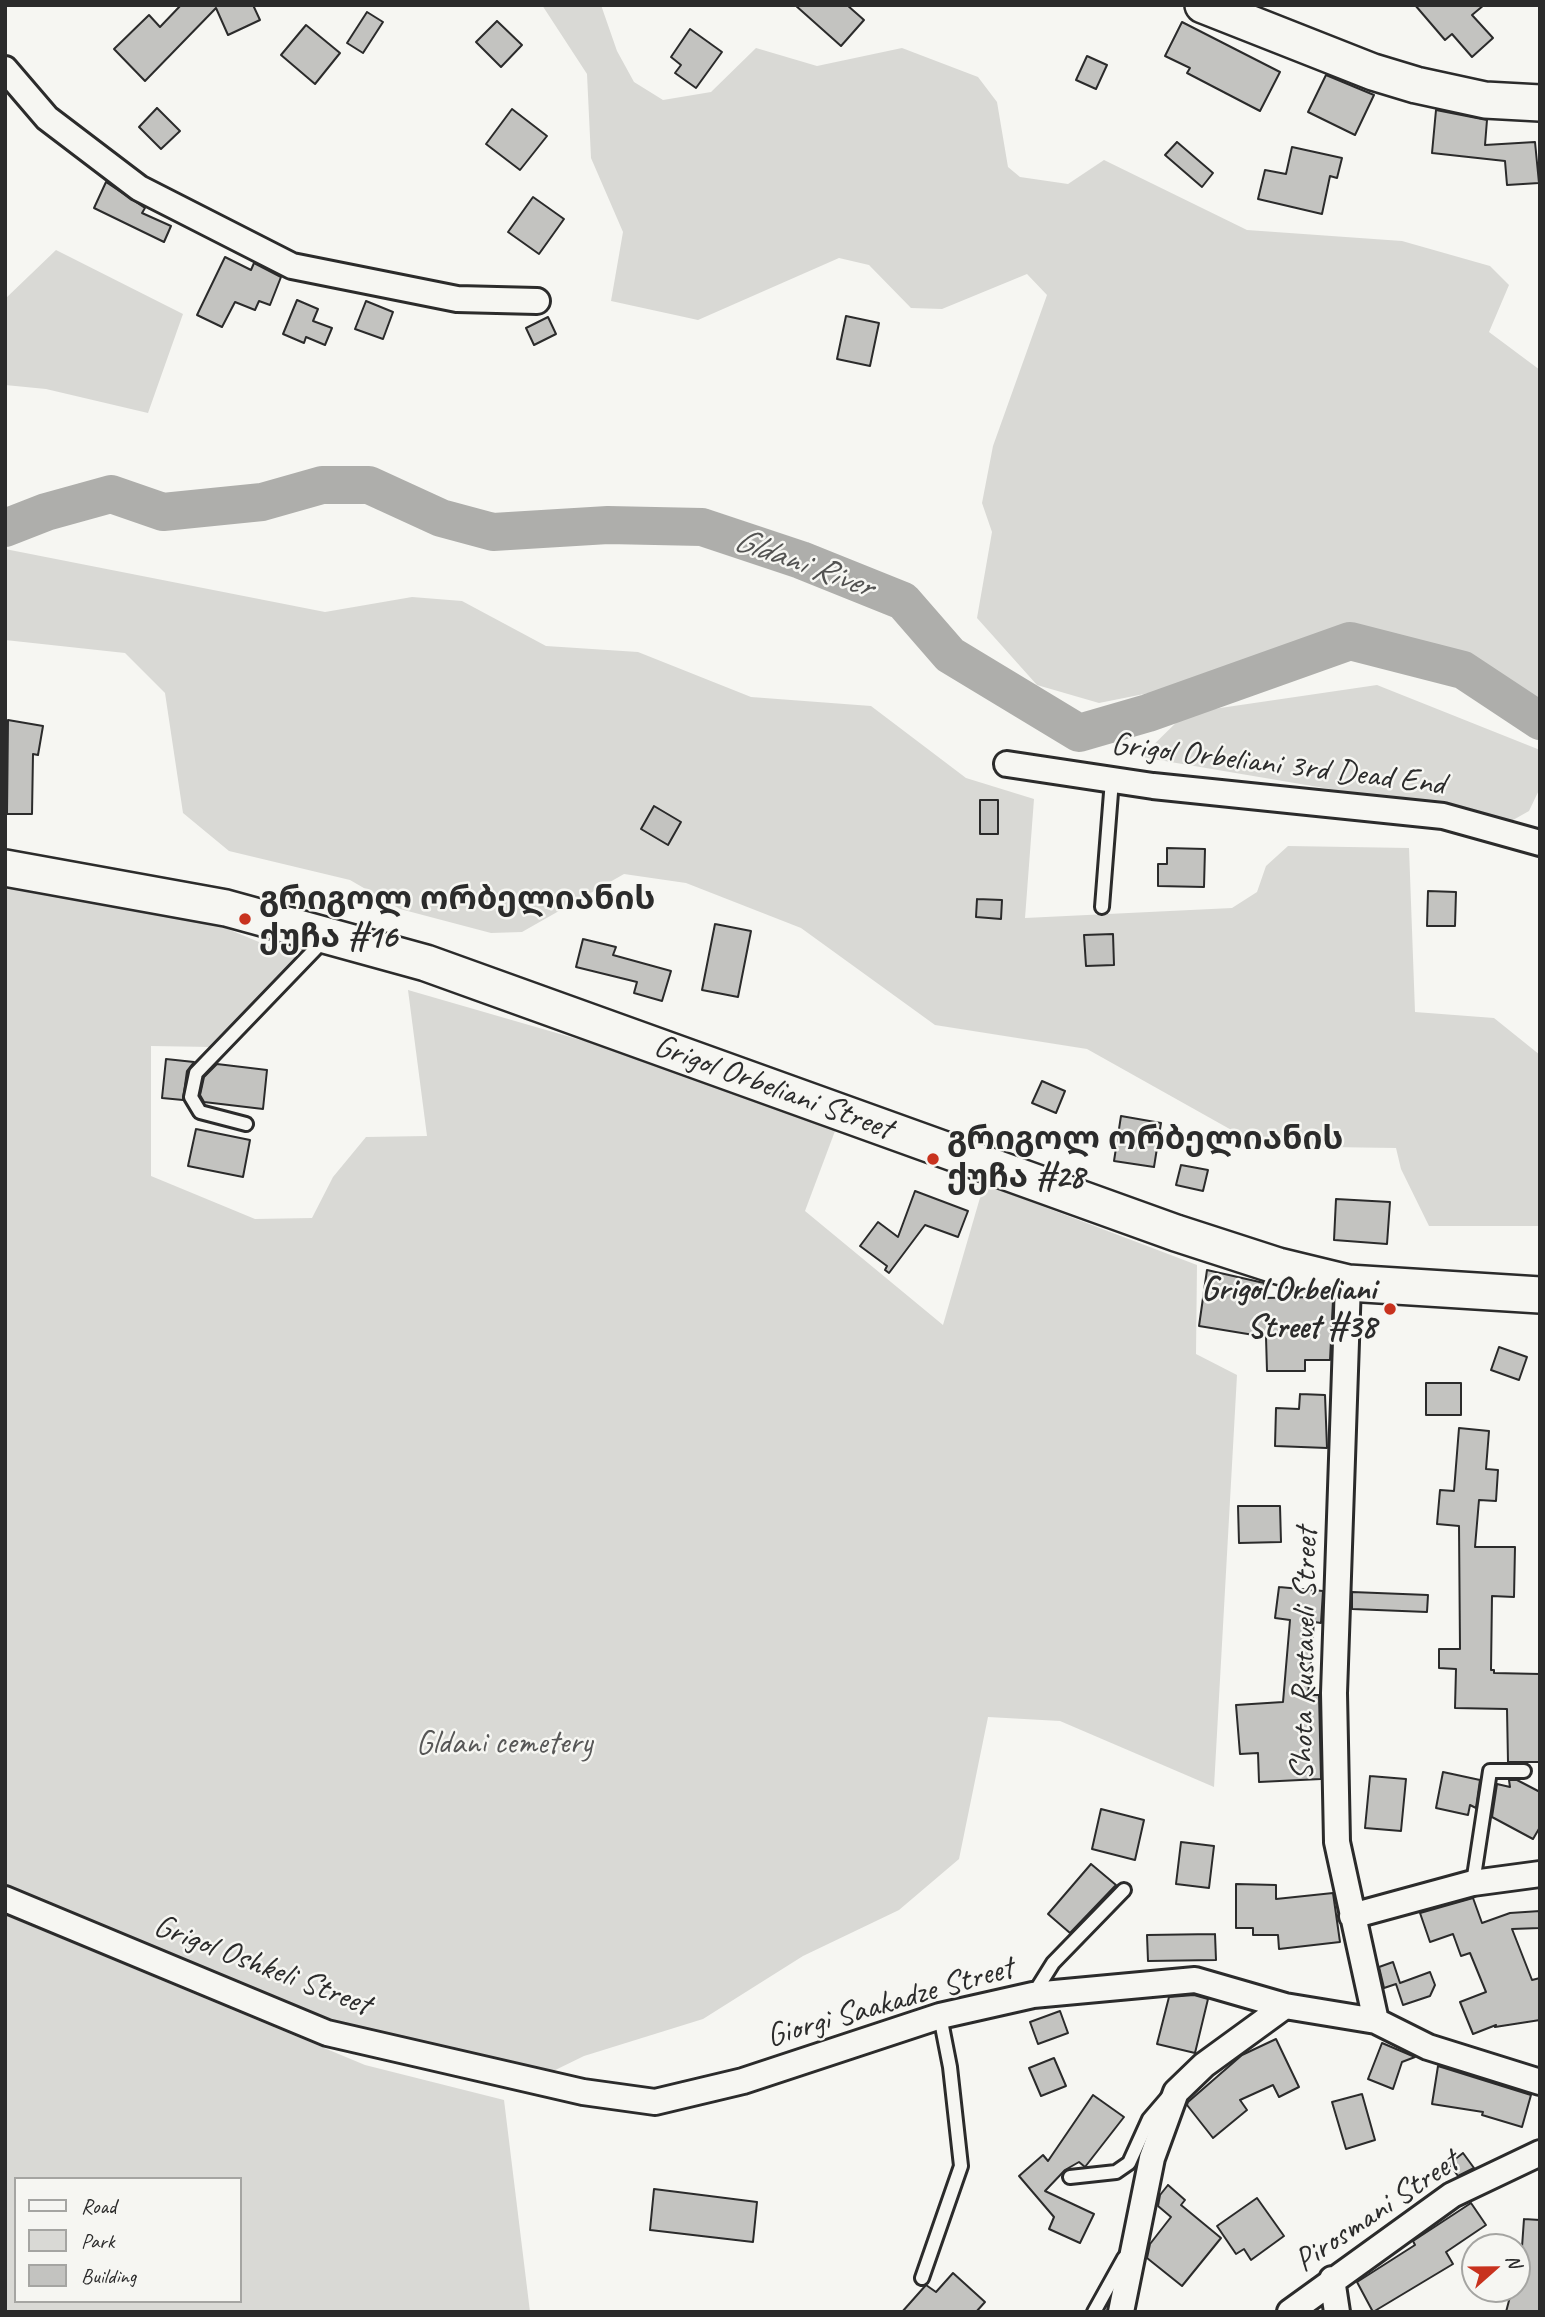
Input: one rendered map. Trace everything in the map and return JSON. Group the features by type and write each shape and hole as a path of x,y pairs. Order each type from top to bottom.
{"main road":[{"path":"1203,5 1373,72 1416,85 1485,100 1540,103"},
{"name":"Grigol Orbeliani Street","path":"5,868 226,908 426,963 1176,1233 1278,1266 1348,1283 1540,1295"}],"street":[{"path":"5,69 47,118 139,188 292,266 457,299 537,301"},
{"name":"Grigol Orbeliani 3rd Dead End","path":"1007,764 1112,780 1443,816 1540,843"},
{"name":"Shota Rustaveli Street","path":"1348,1283 1334,1693 1337,1842 1376,2021"},
{"path":"1352,1916 1474,1883 1540,1874"},
{"name":"Grigol Oshkeli Street","path":"5,1899 327,2034 583,2092"},
{"name":"Giorgi Saakadze Street","path":"583,2092 655,2102 743,2081 940,2017 1033,1995 1195,1980 1285,2006 1376,2021 1427,2047 1540,2082"},
{"path":"1121,2312 1152,2158 1176,2092 1204,2065 1285,2006"},
{"name":"Pirosmani Street","path":"1290,2312 1332,2279 1452,2195 1540,2153"},
{"path":"1332,2279 1337,2312"}],"lane":[{"path":"1102,907 1112,780"},
{"path":"246,1124 200,1112 191,1097 196,1073 327,936"},
{"path":"1474,1883 1490,1771 1524,1771"},
{"path":"1033,1995 1053,1963 1124,1890"},
{"path":"922,2278 961,2166 950,2067 940,2017"},
{"path":"1070,2177 1116,2172 1129,2163 1149,2119 1163,2100 1176,2092"},
{"path":"1094,2312 1134,2239"}],"green space":[{"path":"542,5 601,5 617,51 634,82 663,100 711,92 756,48 817,66 902,48 978,77 997,102 1008,167 1020,177 1068,184 1104,160 1247,230 1402,241 1490,266 1509,285 1489,332 1540,370 1540,702 1462,651 1381,630 1300,646 1199,683 1099,703 1037,685 977,618 992,532 982,503 993,446 1047,295 1027,274 942,309 911,308 869,265 839,258 698,320 611,301 623,232 591,158 587,74"},
{"path":"56,250 183,314 148,413 46,389 5,385 5,299"},
{"path":"5,549 325,612 412,597 462,601 546,646 638,652 751,697 871,706 966,778 1034,799 1025,918 1232,908 1257,892 1266,866 1288,846 1409,848 1415,1012 1494,1018 1540,1055 1540,1226 1429,1226 1401,1169 1396,1148 1260,1146 1087,1049 935,1025 801,928 686,883 624,874 522,932 491,933 400,909 350,880 229,851 183,813 165,693 125,653 5,640"},
{"path":"1377,685 1540,750 1540,788 1529,811 1513,820 1141,757 1186,713"},
{"name":"Gldani cemetery","path":"5,883 39,884 218,925 300,959 212,1047 151,1046 151,1176 255,1219 312,1218 333,1177 366,1137 427,1136 408,990 636,1056 835,1131 805,1211 943,1325 984,1184 1197,1265 1196,1354 1237,1375 1214,1787 1060,1721 988,1717 959,1859 899,1910 803,1956 703,2019 584,2056 541,2077 353,2030 220,1979 5,1886"},
{"path":"5,1915 365,2065 504,2100 530,2312 5,2312"}],"building":[{"path":"181,5 253,5 260,20 228,35 216,8 145,81 114,49 149,15 160,27"},
{"path":"795,5 847,5 864,20 841,46"},
{"path":"1415,5 1484,5 1472,15 1493,38 1472,57 1452,34 1445,40"},
{"path":"367,12 383,22 363,53 347,43"},
{"path":"497,21 522,45 501,67 476,42"},
{"path":"1182,22 1280,72 1260,111 1187,73 1190,68 1165,56"},
{"path":"306,25 340,53 315,84 281,55"},
{"path":"690,29 722,52 696,88 675,73 681,65 671,57"},
{"path":"1087,56 1107,65 1096,89 1076,80"},
{"path":"1326,75 1374,95 1355,135 1308,112"},
{"path":"157,108 180,131 161,149 139,127"},
{"path":"512,109 547,136 520,170 486,144"},
{"path":"1436,110 1487,120 1485,145 1535,142 1539,183 1507,185 1505,161 1432,153"},
{"path":"1177,142 1213,173 1202,187 1165,155"},
{"path":"1292,147 1342,158 1337,178 1330,176 1322,214 1258,199 1265,170 1286,174"},
{"path":"106,182 145,208 142,213 171,226 164,242 94,208"},
{"path":"533,197 564,219 539,254 508,232"},
{"path":"225,257 251,270 254,263 281,277 270,305 259,301 255,310 235,302 222,327 197,315"},
{"path":"297,300 318,309 313,321 332,328 325,345 306,337 304,343 283,334"},
{"path":"366,301 393,312 383,339 355,329"},
{"path":"846,316 879,323 870,366 837,359"},
{"path":"548,317 556,334 534,345 526,328"},
{"path":"8,720 43,726 38,755 33,754 32,814 7,814"},
{"path":"980,800 998,800 998,834 980,834"},
{"path":"654,806 681,822 668,845 641,829"},
{"path":"1167,848 1205,849 1204,887 1158,886 1158,864 1167,864"},
{"path":"1428,891 1456,892 1455,926 1427,926"},
{"path":"977,899 1002,900 1001,919 976,917"},
{"path":"715,924 751,931 738,997 702,990"},
{"path":"1113,934 1114,965 1086,966 1084,935"},
{"path":"583,939 616,947 613,955 671,971 662,1001 634,993 637,982 576,967"},
{"path":"166,1059 194,1062 187,1071 183,1100 162,1098"},
{"path":"217,1064 267,1070 263,1109 204,1102 200,1095 204,1077"},
{"path":"1042,1081 1065,1091 1056,1113 1032,1103"},
{"path":"1121,1116 1161,1123 1154,1167 1114,1161"},
{"path":"196,1129 250,1140 243,1177 188,1166"},
{"path":"1181,1165 1208,1170 1203,1191 1176,1185"},
{"path":"915,1191 968,1211 958,1237 925,1225 889,1273 885,1270 887,1266 860,1246 878,1222 898,1237"},
{"path":"1336,1199 1390,1202 1387,1244 1334,1240"},
{"path":"1207,1270 1264,1283 1262,1298 1321,1297 1333,1300 1330,1360 1305,1360 1305,1371 1267,1371 1266,1337 1199,1326"},
{"path":"1499,1347 1527,1357 1519,1380 1491,1370"},
{"path":"1426,1383 1461,1383 1461,1415 1426,1415"},
{"path":"1300,1394 1325,1395 1327,1448 1275,1446 1276,1408 1299,1409"},
{"path":"1459,1428 1489,1431 1486,1469 1498,1470 1496,1501 1479,1500 1475,1547 1515,1547 1514,1597 1492,1596 1491,1670 1494,1670 1494,1673 1540,1674 1540,1762 1508,1762 1507,1709 1455,1708 1456,1669 1439,1668 1439,1649 1460,1649 1459,1526 1437,1524 1440,1490 1454,1491"},
{"path":"1238,1506 1280,1506 1281,1542 1239,1543"},
{"path":"1279,1587 1323,1591 1321,1623 1314,1622 1308,1695 1319,1695 1321,1779 1259,1782 1258,1753 1240,1754 1236,1705 1283,1702 1290,1620 1275,1618"},
{"path":"1352,1592 1428,1595 1427,1612 1352,1609"},
{"path":"1443,1772 1480,1780 1476,1808 1470,1805 1468,1815 1436,1808"},
{"path":"1370,1776 1406,1779 1401,1831 1365,1828"},
{"path":"1509,1780 1517,1780 1540,1792 1540,1827 1533,1839 1492,1817 1497,1784 1510,1787"},
{"path":"1101,1809 1144,1820 1135,1860 1092,1849"},
{"path":"1181,1842 1214,1846 1209,1888 1176,1884"},
{"path":"1091,1864 1116,1885 1070,1933 1048,1914"},
{"path":"1236,1884 1276,1885 1276,1899 1333,1893 1340,1942 1279,1949 1278,1935 1253,1935 1253,1928 1236,1928"},
{"path":"1473,1898 1482,1923 1510,1913 1540,1911 1540,1928 1512,1929 1532,1980 1540,1978 1540,2020 1495,2027 1496,2025 1473,2034 1460,2002 1486,1992 1470,1953 1461,1956 1453,1934 1430,1942 1420,1913"},
{"path":"1215,1934 1216,1960 1148,1961 1147,1935"},
{"path":"1393,1962 1400,1983 1430,1972 1435,1985 1430,1996 1403,2005 1396,1984 1384,1988 1379,1967"},
{"path":"1194,1995 1208,1999 1195,2053 1157,2044 1169,1997"},
{"path":"1060,2011 1068,2033 1038,2044 1030,2022"},
{"path":"1276,2039 1299,2087 1279,2097 1273,2085 1240,2100 1247,2110 1213,2138 1187,2105 1188,2102 1242,2055"},
{"path":"1382,2043 1415,2057 1402,2062 1393,2089 1368,2079"},
{"path":"1054,2058 1066,2086 1041,2096 1029,2068"},
{"path":"1438,2066 1531,2095 1522,2127 1482,2115 1483,2112 1432,2104"},
{"path":"1362,2094 1375,2140 1346,2149 1332,2102"},
{"path":"1093,2095 1124,2117 1085,2167 1079,2162 1065,2170 1045,2191 1094,2214 1080,2243 1049,2229 1054,2217 1019,2176 1043,2155 1048,2161"},
{"path":"1463,2153 1474,2168 1458,2176 1449,2164"},
{"path":"1168,2185 1185,2200 1181,2205 1221,2238 1182,2286 1147,2258 1150,2244 1171,2217 1158,2206 1160,2195"},
{"path":"654,2189 757,2202 753,2242 650,2230"},
{"path":"1257,2198 1284,2236 1251,2260 1244,2249 1236,2254 1217,2226"},
{"path":"1471,2203 1486,2225 1474,2233 1461,2233 1461,2242 1446,2252 1453,2264 1373,2312 1357,2282 1415,2245 1413,2241"},
{"path":"1524,2219 1540,2220 1540,2312 1506,2312 1508,2303 1531,2303 1531,2233 1523,2233"},
{"path":"953,2273 985,2302 976,2312 902,2312 926,2285 936,2292"}],"waterway":[{"name":"Gldani River","path":"5,528 46,512 111,494 163,512 262,502 322,485 369,485 441,518 493,532 608,525 702,527 801,560 903,601 950,655 1079,733 1148,713 1350,641 1463,670 1540,721"}],"place":[{"name":"გრიგოლ ორბელიანის ქუჩა #16","path":"245,919"},
{"name":"გრიგოლ ორბელიანის ქუჩა #28","path":"933,1159"},
{"name":"Grigol Orbeliani Street #38","path":"1390,1309"}]}
